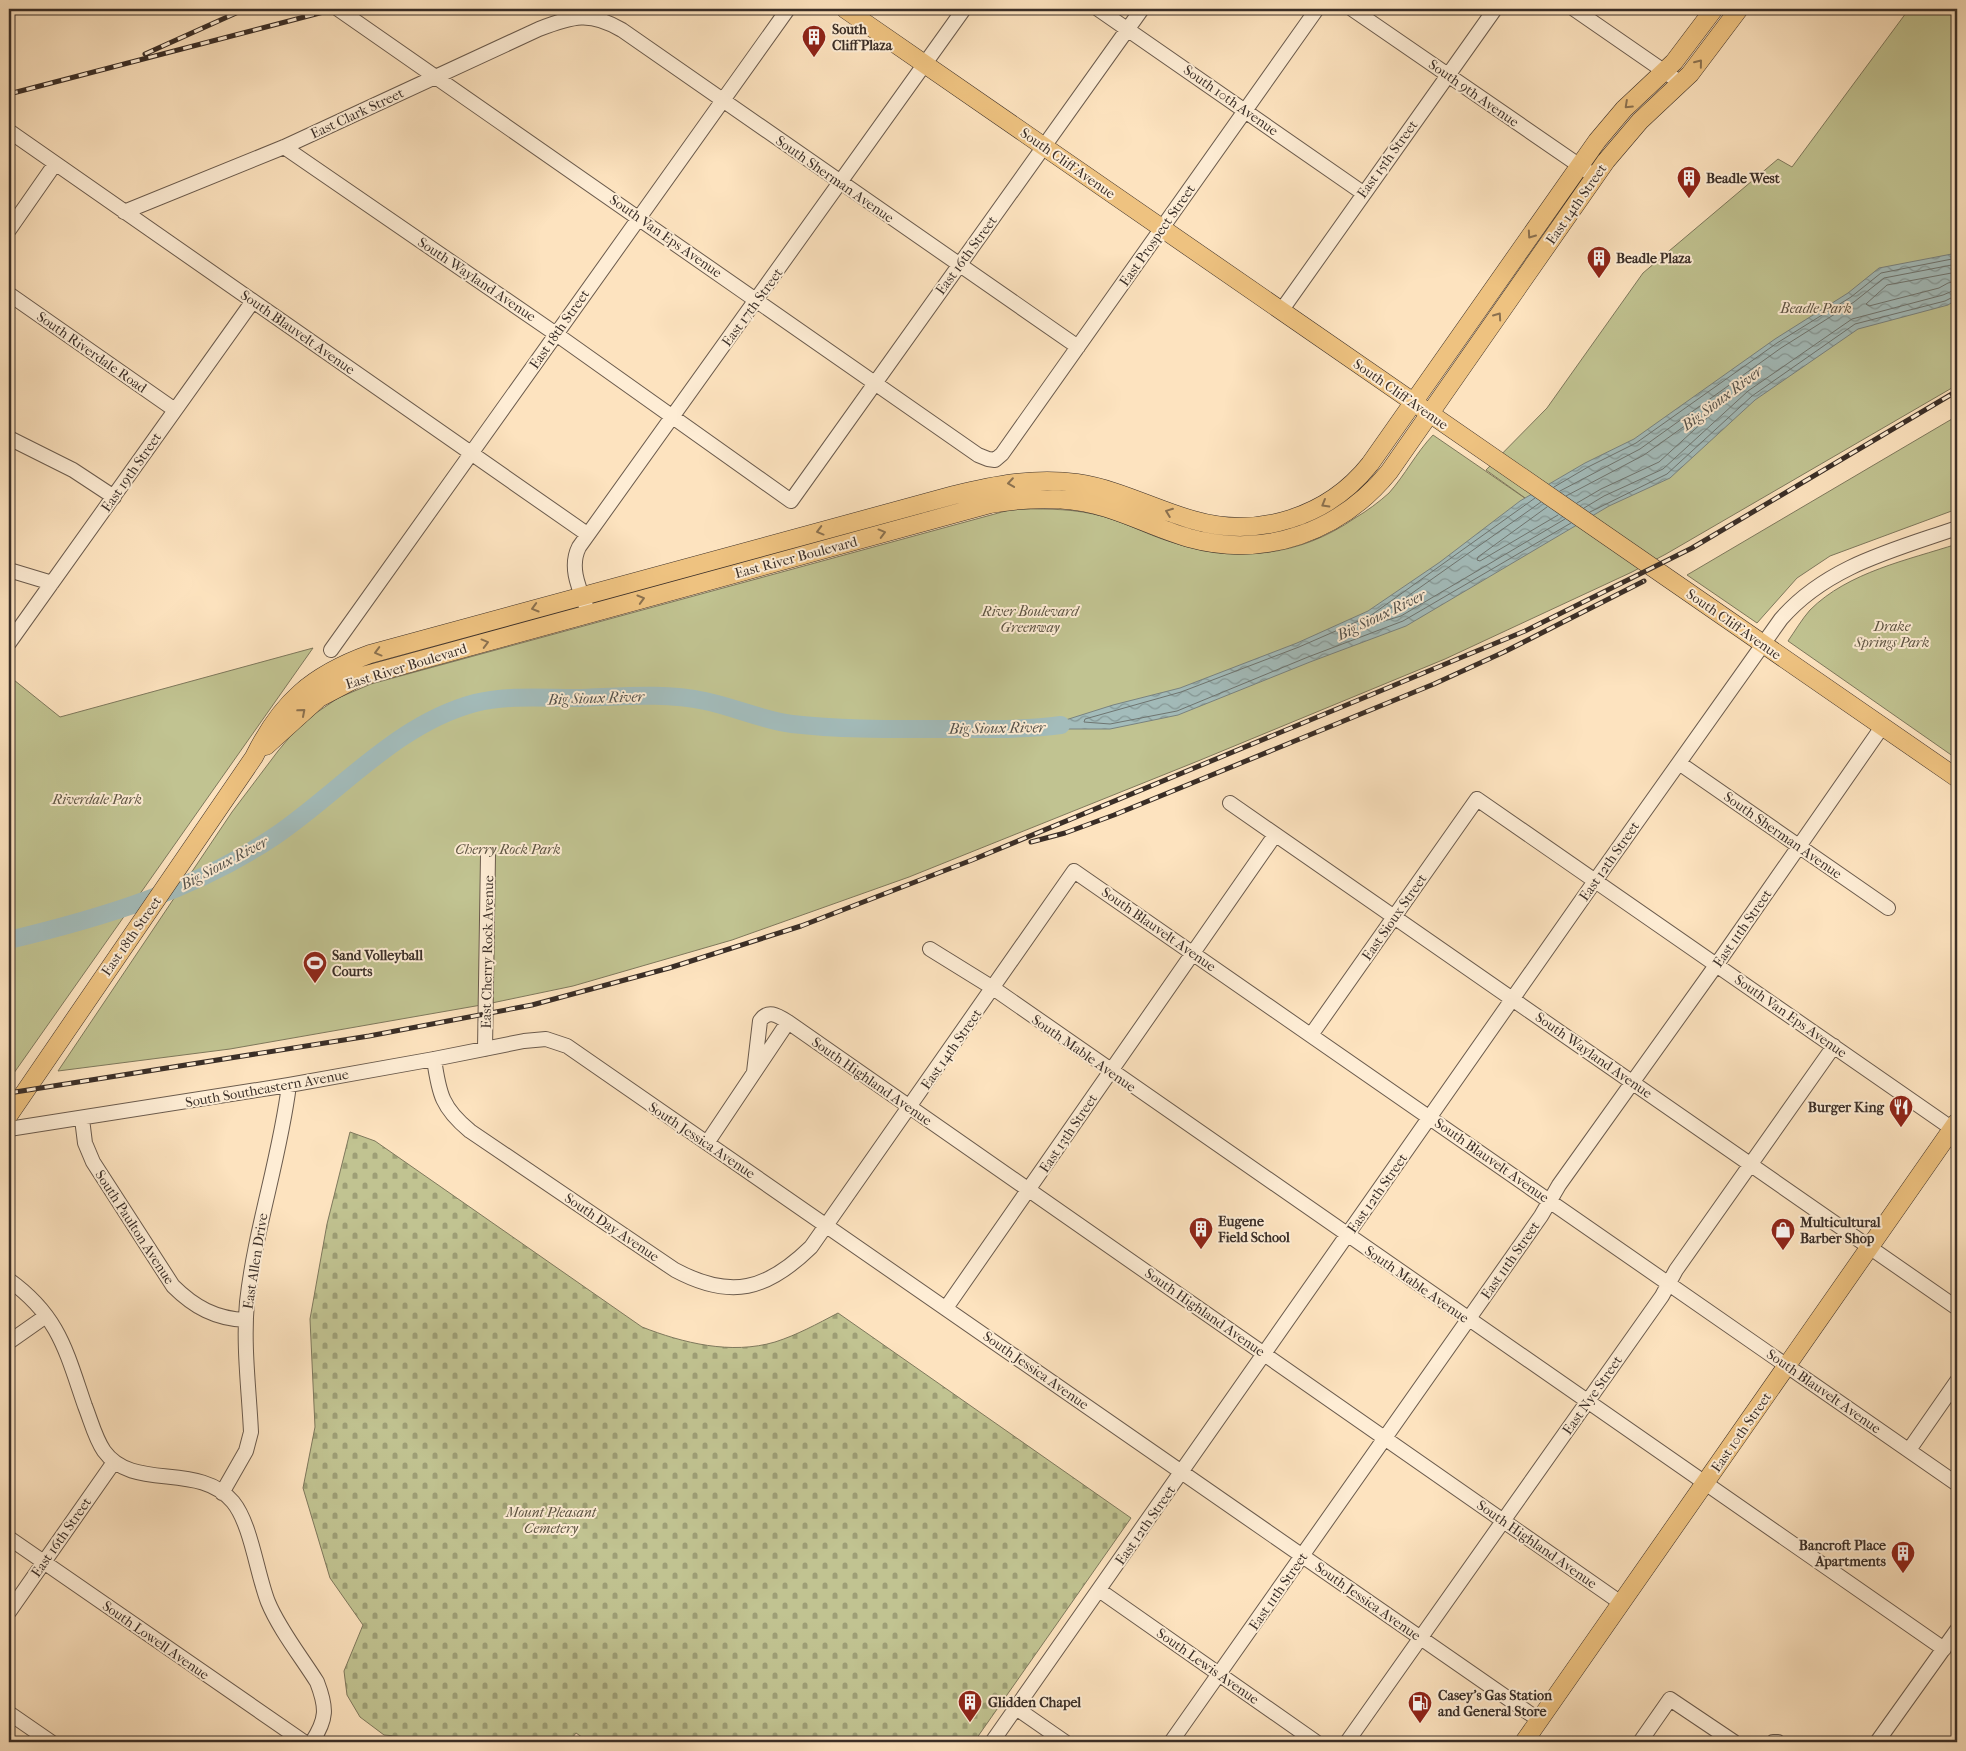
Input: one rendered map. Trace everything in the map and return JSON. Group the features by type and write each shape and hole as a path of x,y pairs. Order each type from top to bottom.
{"main road":[{"name":"South Cliff Avenue","path":"845,9 1957,778"},
{"name":"East 14th Street","path":"1414,403 1580,166 1624,109 1664,72 1690,43 1714,9"},
{"name":"East 14th Street","path":"1430,413 1596,177 1633,129 1701,61 1737,11"},
{"path":"1386,383 1409,385 1418,381 1468,313 1486,300"},
{"path":"1430,413 1429,401 1435,388 1480,323 1486,300"},
{"path":"1339,518 1346,506 1370,484 1411,427 1417,414 1414,403"},
{"name":"East River Boulevard","path":"254,758 267,732 287,703 313,683 340,666 370,654 954,494 1011,482 1053,481 1099,487 1210,524 1246,527 1279,523 1312,512 1350,486 1370,464 1414,403"},
{"name":"East River Boulevard","path":"254,758 307,707 345,683 958,512 1013,500 1052,499 1095,504 1190,538 1227,545 1282,541 1300,536 1339,518 1363,501 1389,472 1430,413"},
{"path":"1363,501 1376,499 1382,494 1424,437 1431,431 1460,434"},
{"name":"East 18th Street","path":"9,1115 254,758"},
{"name":"East 10th Street","path":"1524,1742 1869,1247 1956,1127"}],"street":[{"name":"South Van Eps Avenue","path":"338,9 758,299 978,454 995,460"},
{"name":"East 18th Street","path":"331,650 788,9"},
{"name":"East 17th Street","path":"589,614 573,562 587,534 758,299 964,9"},
{"name":"South 10th Avenue","path":"1098,9 1363,193"},
{"name":"East 16th Street","path":"791,501 874,382 1142,9"},
{"name":"East Prospect Street","path":"995,460 1002,454 1317,9"},
{"name":"South 9th Avenue","path":"1352,9 1596,177"},
{"name":"East 15th Street","path":"1281,311 1495,9"},
{"path":"1574,9 1681,83"},
{"name":"East Clark Street","path":"124,212 284,147 546,26 560,21 590,16"},
{"name":"South Sherman Avenue","path":"590,16 606,20 622,30 1078,347"},
{"name":"South Blauvelt Avenue","path":"9,131 587,534"},
{"name":"South Wayland Avenue","path":"284,147 556,334 791,501"},
{"path":"9,230 56,164"},
{"name":"South Riverdale Road","path":"9,294 175,410"},
{"name":"East 19th Street","path":"9,643 253,301"},
{"path":"9,438 73,470 114,496"},
{"name":"East 12th Street","path":"992,1742 1183,1472 1595,881 1792,606 1818,584 1858,564 1957,528"},
{"path":"9,570 52,583"},
{"name":"East 11th Street","path":"1171,1742 1386,1438 1632,1081 1882,727"},
{"name":"South Sherman Avenue","path":"1679,763 1888,908"},
{"name":"South Van Eps Avenue","path":"1477,799 1834,1046 1956,1127"},
{"name":"East Sioux Street","path":"1312,1035 1477,799"},
{"name":"South Wayland Avenue","path":"1230,803 1957,1308"},
{"name":"East 13th Street","path":"946,1308 1275,835"},
{"name":"East Cherry Rock Avenue","path":"484,1049 488,855"},
{"name":"South Blauvelt Avenue","path":"1074,871 1431,1117 1957,1484"},
{"name":"East 14th Street","path":"827,1225 1074,871"},
{"name":"South Mable Avenue","path":"930,949 993,988 1586,1403 1944,1649"},
{"path":"707,1143 788,1022 770,1014 764,1016 760,1021 754,1072"},
{"name":"South Highland Avenue","path":"788,1022 1621,1603"},
{"name":"South Jessica Avenue","path":"524,1041 546,1039 567,1046 1539,1720"},
{"name":"South Southeastern Avenue","path":"9,1130 289,1085 524,1041"},
{"name":"East Nye Street","path":"1347,1742 1504,1521 1834,1046"},
{"name":"South Day Avenue","path":"434,1059 439,1094 454,1119 690,1278 709,1285 734,1287 752,1286 773,1278 791,1266 811,1247 827,1225"},
{"name":"East Allen Drive","path":"222,1493 246,1451 251,1432 246,1320 263,1208 285,1115 289,1085"},
{"name":"South Paulton Avenue","path":"82,1119 85,1143 93,1162 173,1286 189,1302 209,1313 230,1319 246,1320"},
{"path":"9,1280 36,1302 60,1336 97,1438 114,1462 132,1472 184,1477 209,1484 233,1502 241,1516 269,1604 318,1682 323,1696 325,1708 324,1722 312,1742"},
{"path":"9,1342 46,1316"},
{"path":"1909,1450 1957,1381"},
{"name":"East 16th Street","path":"9,1612 114,1462"},
{"name":"South Lowell Avenue","path":"9,1538 304,1742"},
{"name":"South Lewis Avenue","path":"1099,1590 1316,1742"},
{"path":"1877,1742 1957,1630"},
{"path":"1640,1742 1670,1699 1734,1742"},
{"path":"1016,1708 1065,1742"},
{"path":"9,1713 51,1742"},
{"path":"1773,1742 1778,1742"}],"green space":[{"path":"1909,9 1957,9 1957,385 1632,572 1445,659 1198,761 909,877 732,940 573,986 487,1004 230,1049 58,1071 232,812 293,733 316,713 338,698 371,684 1013,509 1063,510 1093,514 1112,519 1171,542 1219,553 1243,554 1289,548 1312,541 1334,531 1377,503 1395,486 1433,435 1532,503 1486,470 1547,408 1643,273 1778,159 1792,167","holes":["816,724 1006,728 896,729"]},
{"path":"1957,416 1957,509 1830,556 1797,578 1757,623 1687,575"},
{"name":"Drake Springs Park","path":"1957,544 1957,759 1788,641 1810,610 1842,586 1879,569"},
{"name":"Riverdale Park","path":"313,648 9,1080 9,676 60,717"},
{"name":"Mount Pleasant Cemetery","path":"350,1132 375,1141 642,1327 658,1333 707,1345 724,1347 758,1346 783,1339 838,1313 1131,1518 974,1742 589,1742 576,1733 569,1742 431,1742 427,1739 384,1735 360,1717 347,1695 344,1671 363,1625 330,1578 303,1488 315,1427 310,1319 327,1224"}],"water":[{"path":"1957,253 1957,299 1948,305 1858,329 1755,400 1670,478 1609,506 1406,626 1178,715 1110,729 1037,729 1113,705 1180,688 1297,643 1368,611 1440,562 1520,501 1585,463 1634,439 1775,339 1848,293 1879,268"}],"waterway":[{"name":"Big Sioux River","path":"9,940 112,912 180,887 213,872 275,836 299,819 370,761 420,726 446,713 487,700 640,696 689,698 781,722 850,728 1005,729 1061,725"}],"railway":[{"path":"145,54 245,9"},
{"path":"9,94 335,9"},
{"path":"9,1093 369,1036 532,1005 669,968 801,926 972,860 1525,631 1692,548 1957,391"},
{"path":"1031,842 1065,833 1114,815 1434,684 1504,652 1644,581"}],"place":[{"name":"South Cliff Plaza","path":"814,58"},
{"name":"Beadle West","path":"1689,199"},
{"name":"Beadle Plaza","path":"1599,279"},
{"name":"Sand Volleyball Courts","path":"315,984"},
{"name":"Burger King","path":"1901,1128"},
{"name":"Eugene Field School","path":"1201,1250"},
{"name":"Multicultural Barber Shop","path":"1783,1251"},
{"name":"Bancroft Place Apartments","path":"1903,1574"},
{"name":"Glidden Chapel","path":"970,1723"},
{"name":"Casey's Gas Station and General Store","path":"1420,1724"}],"park label":[{"name":"Beadle Park","path":"1816,308"},
{"name":"River Boulevard Greenway","path":"1030,620"},
{"name":"Cherry Rock Park","path":"508,849"}]}
